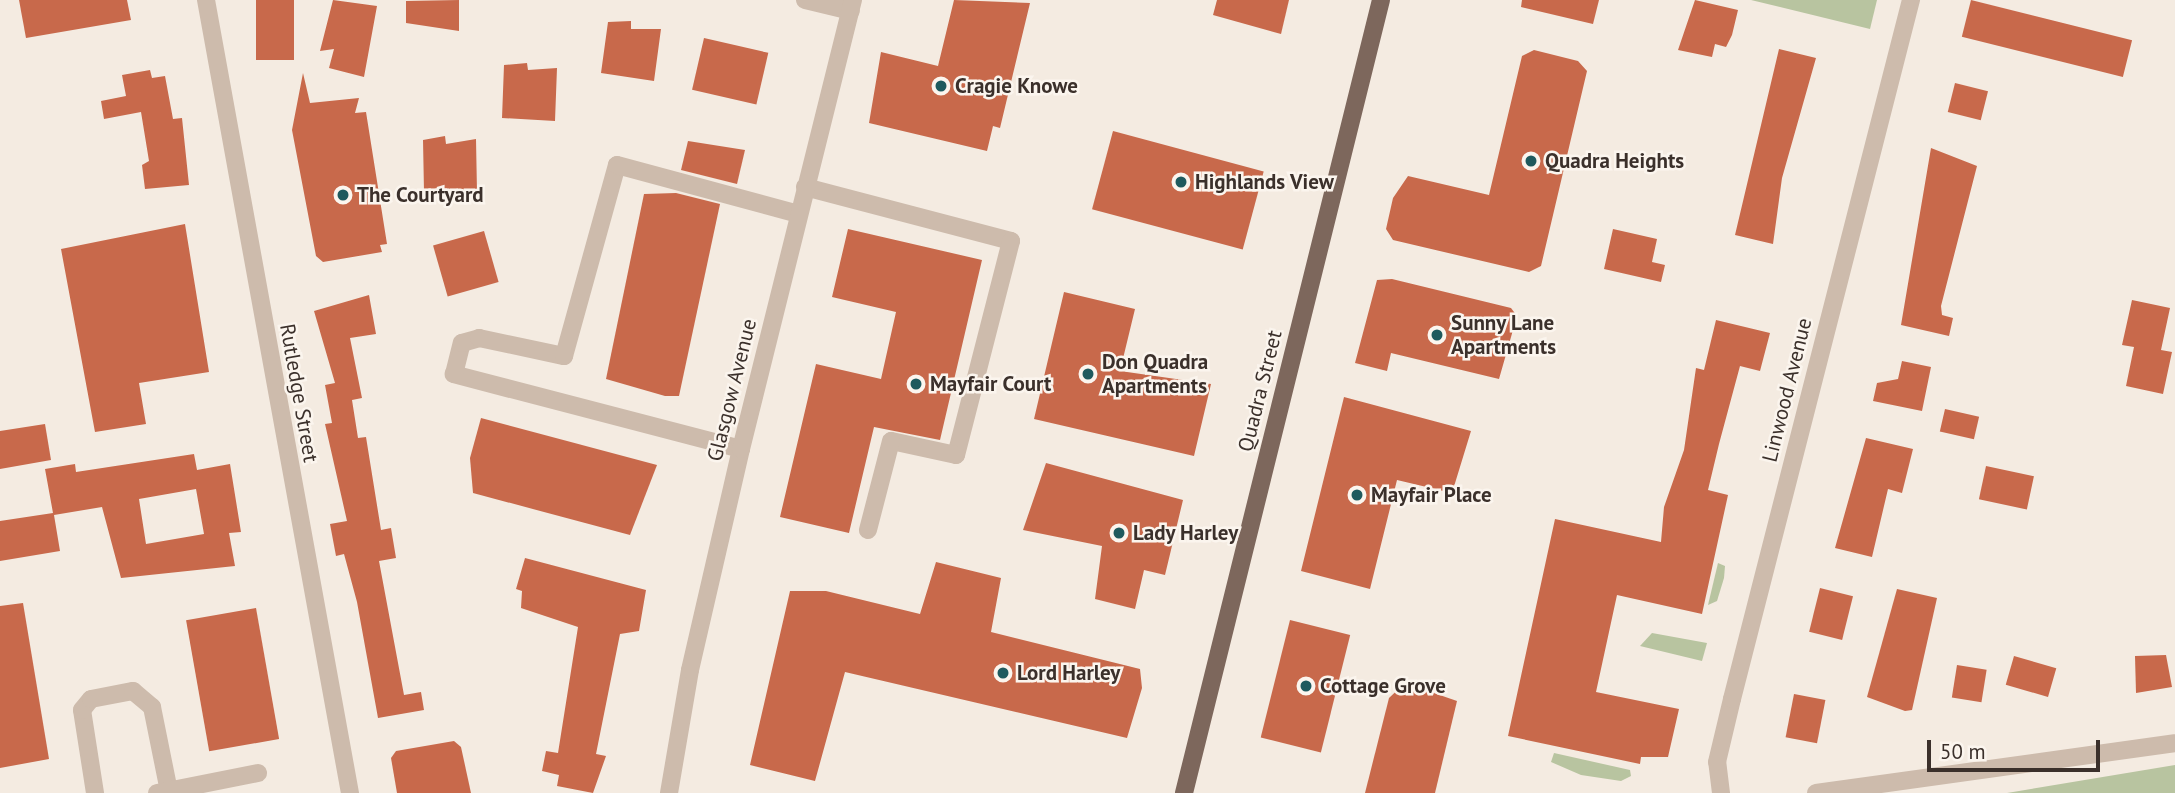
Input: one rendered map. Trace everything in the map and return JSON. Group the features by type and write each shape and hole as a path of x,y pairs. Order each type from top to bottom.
{"main road":[{"name":"Quadra Street","path":"1184,793 1381,0"}],"street":[{"name":"Rutledge Street","path":"206,0 350,793"},
{"path":"805,0 852,6"},
{"name":"Linwood Avenue","path":"1721,793 1717,762 1729,711 1911,0"},
{"name":"Glasgow Avenue","path":"669,793 690,670 741,449 852,6"},
{"path":"741,449 455,377 462,343 479,338 564,356 617,165 799,214"},
{"path":"805,187 1012,241 956,455 891,440 868,530"},
{"path":"94,793 82,710 91,699 132,691 152,707 163,792 258,773"},
{"path":"1816,793 1904,777 1939,786 2175,743"}],"green space":[{"path":"1751,0 1877,0 1870,29"},
{"path":"1718,563 1725,566 1724,578 1717,601 1708,605"},
{"path":"1652,633 1707,643 1702,661 1640,646"},
{"path":"1554,753 1630,770 1631,776 1621,781 1581,775 1551,762"},
{"path":"2175,765 2175,793 2007,793"}],"building":[{"path":"19,0 127,0 131,20 26,38"},
{"path":"256,0 294,0 294,60 256,60"},
{"path":"333,0 377,6 364,77 329,68 334,49 320,51"},
{"path":"459,0 459,31 406,23 406,1"},
{"name":"Cragie Knowe","path":"954,0 1030,3 1000,128 993,126 987,151 869,123 881,52 938,66"},
{"path":"1217,0 1289,0 1281,34 1213,15"},
{"path":"1522,0 1599,0 1593,24 1521,7"},
{"path":"1695,0 1738,10 1726,47 1715,44 1712,57 1678,50"},
{"path":"1971,0 2132,40 2123,77 1962,37"},
{"path":"631,21 631,29 661,29 654,81 601,73 608,22"},
{"path":"704,38 768,53 756,104 692,90"},
{"path":"1779,49 1816,58 1782,178 1773,244 1735,235"},
{"name":"Quadra Heights","path":"1534,50 1578,61 1587,71 1541,266 1529,272 1393,240 1386,229 1393,198 1408,176 1489,195 1522,56"},
{"path":"527,63 528,70 557,68 555,121 502,118 504,65"},
{"path":"150,70 152,78 165,76 173,119 182,118 189,185 145,189 142,165 149,161 141,112 104,119 101,101 126,96 122,75"},
{"name":"The Courtyard","path":"303,73 310,103 359,98 355,113 366,112 387,244 380,245 382,252 323,262 316,256 292,130"},
{"path":"1955,83 1988,91 1981,120 1948,112"},
{"name":"Highlands View","path":"1113,131 1264,171 1243,250 1092,209"},
{"path":"445,136 446,144 476,139 477,192 424,192 423,140"},
{"path":"688,141 745,150 737,184 681,170"},
{"path":"1931,148 1977,166 1941,306 1942,315 1953,318 1949,336 1901,325"},
{"path":"676,193 720,204 679,396 665,396 606,379 644,194"},
{"path":"185,224 209,372 139,383 146,424 95,432 61,249"},
{"name":"Mayfair Court","path":"848,229 982,260 940,440 874,427 849,533 780,517 816,364 881,379 896,312 832,297"},
{"path":"1613,229 1657,239 1652,262 1665,265 1661,282 1604,269"},
{"path":"484,231 499,282 448,297 433,246"},
{"name":"Sunny Lane Apartments","path":"1392,279 1511,308 1517,316 1499,379 1391,353 1387,371 1355,363 1377,280"},
{"name":"Don Quadra Apartments","path":"1064,292 1135,309 1120,371 1211,384 1194,456 1034,419"},
{"path":"369,295 376,334 350,338 362,398 352,400 358,438 366,437 381,530 391,528 396,558 379,561 404,695 421,692 424,710 378,718 357,602 344,554 336,556 330,524 347,521 325,424 332,423 325,385 335,383 314,311"},
{"path":"2132,300 2170,308 2161,350 2172,352 2163,394 2126,386 2134,347 2122,345"},
{"path":"1716,320 1770,333 1760,371 1740,366 1719,444 1708,490 1728,495 1702,614 1617,595 1596,692 1679,709 1668,757 1641,757 1640,764 1508,736 1555,519 1661,542 1664,507 1684,450 1696,368 1704,370"},
{"path":"1902,361 1931,367 1922,411 1873,401 1877,383 1898,379"},
{"name":"Mayfair Place","path":"1344,397 1471,431 1452,493 1397,480 1370,589 1301,571"},
{"path":"1945,409 1979,417 1974,439 1940,431"},
{"path":"481,418 657,465 630,535 473,493 470,458"},
{"path":"45,424 51,460 0,469 0,431"},
{"path":"1866,438 1913,449 1902,493 1888,489 1872,557 1835,548"},
{"path":"194,454 197,470 230,464 241,532 229,533 235,566 121,578 102,507 54,515 60,551 0,561 0,521 53,513 45,469 75,464 76,472","holes":["196,489 204,534 146,544 139,499"]},
{"name":"Lady Harley","path":"1046,463 1183,500 1165,575 1144,570 1135,609 1095,599 1102,546 1023,530"},
{"path":"1986,466 2034,476 2027,509 1979,499"},
{"path":"525,558 646,590 639,631 620,634 596,754 606,756 593,793 557,786 559,775 542,771 546,751 558,753 578,627 521,608 522,591 516,589"},
{"name":"Lord Harley","path":"936,562 1001,578 991,632 1140,669 1142,688 1127,738 845,672 815,781 750,765 790,591 826,591 920,614"},
{"path":"1820,588 1853,596 1842,640 1809,632"},
{"path":"1897,589 1937,598 1912,710 1905,711 1867,697"},
{"path":"23,603 49,759 0,768 0,606"},
{"path":"256,608 279,739 209,751 186,620"},
{"name":"Cottage Grove","path":"1290,620 1350,635 1321,752 1261,737"},
{"path":"2166,655 2172,687 2136,693 2135,656"},
{"path":"2014,656 2056,668 2048,697 2006,685"},
{"path":"1957,665 1987,670 1981,702 1952,698"},
{"path":"1405,683 1457,701 1435,793 1365,793 1389,698"},
{"path":"1794,694 1825,700 1817,743 1786,737"},
{"path":"454,741 461,747 471,793 397,793 391,758 396,751"}],"place":[{"name":"Cragie Knowe","path":"941,86"},
{"name":"Quadra Heights","path":"1531,161"},
{"name":"Highlands View","path":"1181,182"},
{"name":"The Courtyard","path":"343,195"},
{"name":"Sunny Lane Apartments","path":"1437,335"},
{"name":"Don Quadra Apartments","path":"1088,374"},
{"name":"Mayfair Court","path":"916,384"},
{"name":"Mayfair Place","path":"1357,495"},
{"name":"Lady Harley","path":"1119,533"},
{"name":"Lord Harley","path":"1003,673"},
{"name":"Cottage Grove","path":"1306,686"}]}
